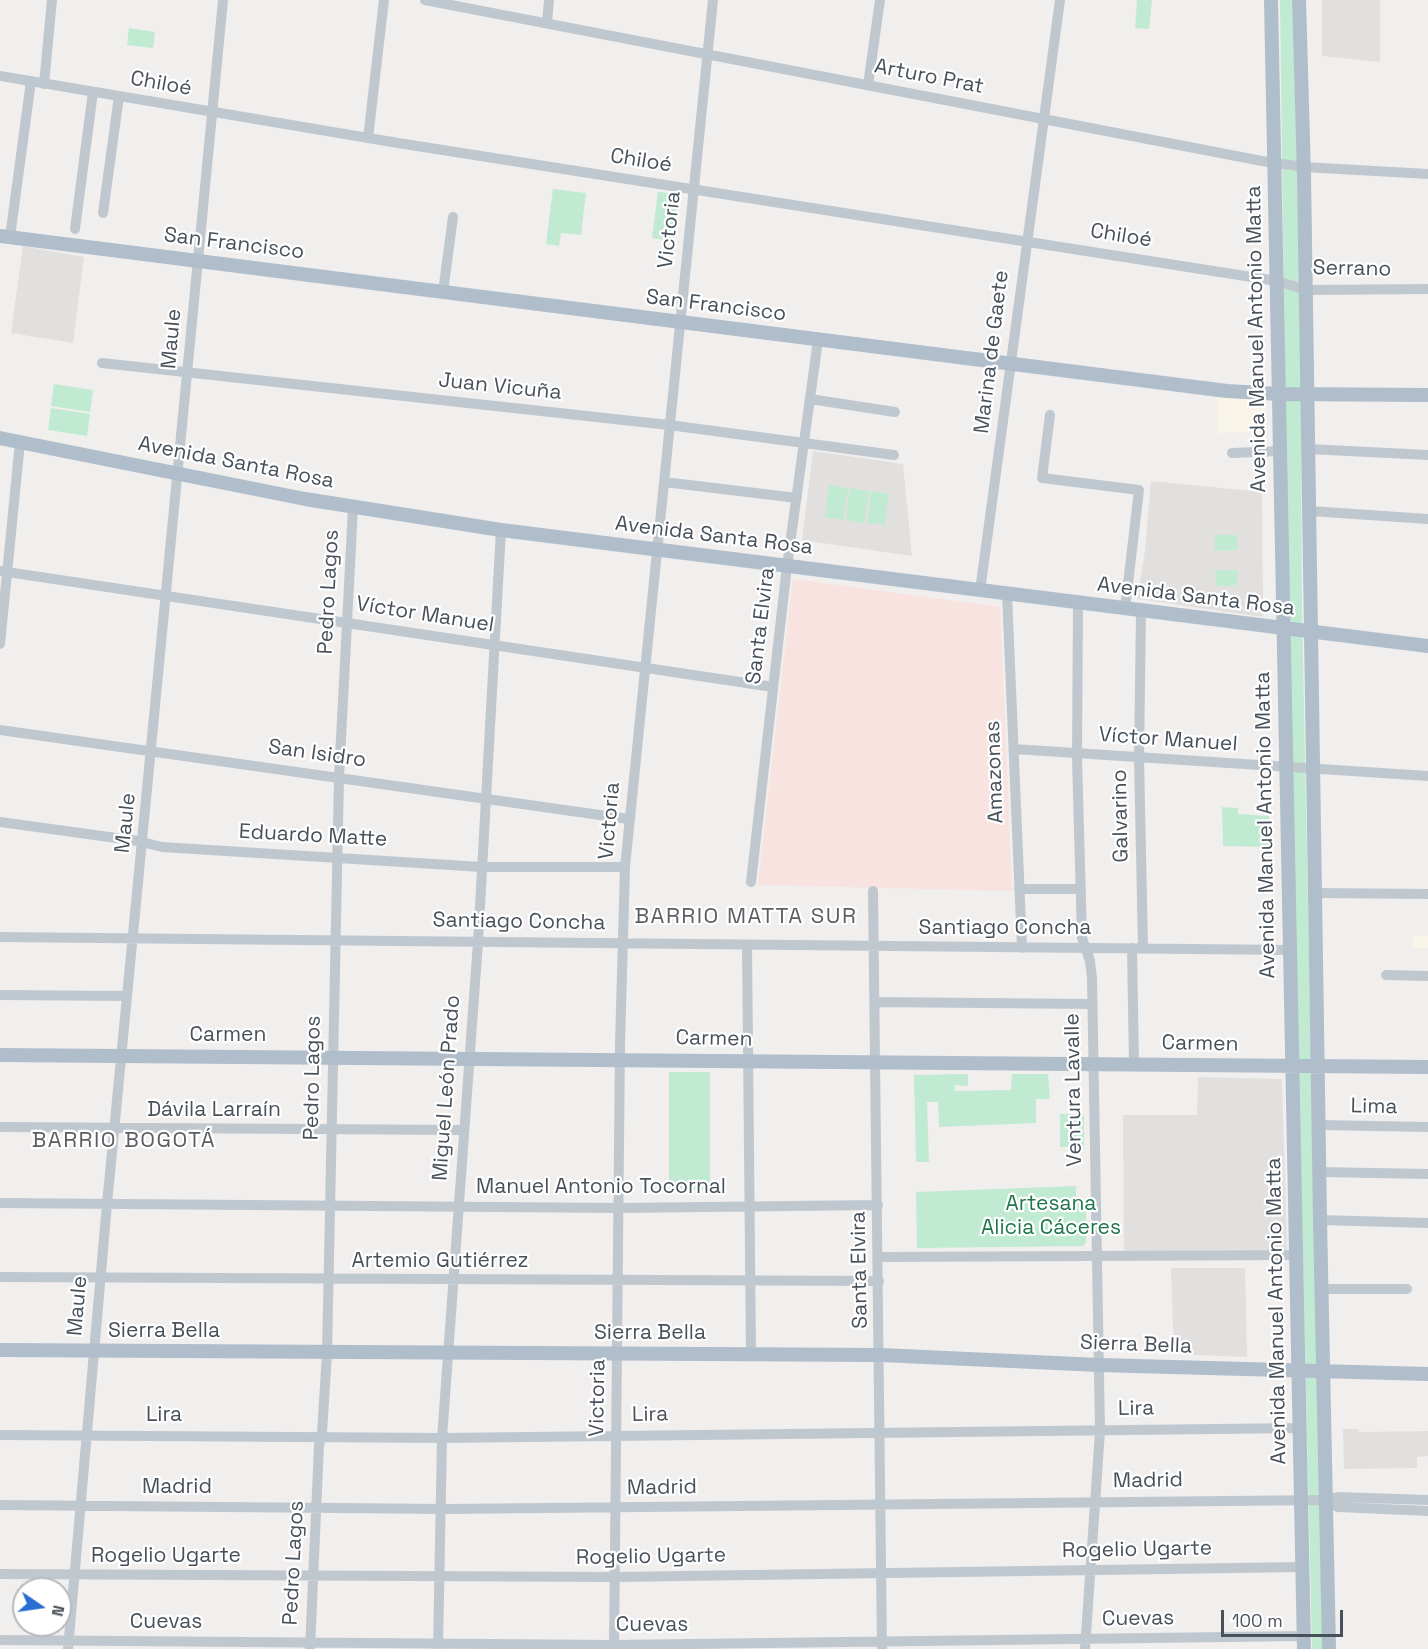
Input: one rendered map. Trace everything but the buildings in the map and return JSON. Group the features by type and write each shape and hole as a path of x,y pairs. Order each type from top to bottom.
{"main road":[{"name":"Avenida Manuel Antonio Matta","path":"1271,0 1304,1642"},
{"path":"1299,0 1304,167 1319,1172 1329,1649"},
{"name":"San Francisco","path":"5,236 74,236 199,261 1227,391 1279,394 1428,395"},
{"name":"Avenida Santa Rosa","path":"0,438 353,508 501,530 1283,630 1428,646"},
{"path":"1289,907 1315,900"},
{"name":"Carmen","path":"0,1055 468,1057 1428,1067"},
{"name":"Sierra Bella","path":"0,1350 881,1355 1099,1365 1299,1370"},
{"path":"1299,1370 1428,1374"}],"street":[{"path":"44,84 52,0"},
{"name":"Maule","path":"69,1645 100,1278 223,0"},
{"path":"368,138 384,0"},
{"name":"Arturo Prat","path":"425,0 463,4 547,23 1274,163 1304,167 1428,174"},
{"path":"547,23 549,0"},
{"name":"Victoria","path":"614,1647 625,867 628,819 713,0"},
{"path":"868,85 880,0"},
{"name":"Marina de Gaete","path":"980,591 1042,118 1060,0"},
{"name":"Chiloé","path":"0,76 368,138 1277,280"},
{"path":"5,236 31,81"},
{"path":"74,236 93,92"},
{"path":"103,213 119,96"},
{"path":"443,292 453,217"},
{"name":"Serrano","path":"1277,280 1306,290 1428,289"},
{"name":"Santa Elvira","path":"751,882 787,566 818,340"},
{"name":"Juan Vicuña","path":"102,363 669,425 894,455"},
{"path":"810,399 895,412"},
{"path":"1050,415 1042,478 1139,490 1125,609"},
{"path":"0,644 3,571 20,442"},
{"path":"1309,449 1428,455"},
{"path":"1232,453 1280,451"},
{"path":"664,482 797,498"},
{"name":"Pedro Lagos","path":"310,1646 316,1507 327,1353 339,777 353,508"},
{"path":"1310,511 1428,519"},
{"name":"Miguel León Prado","path":"438,1646 442,1438 478,942 501,530"},
{"name":"Víctor Manuel","path":"3,571 773,687"},
{"name":"Amazonas","path":"1007,594 1022,948"},
{"name":"Ventura Lavalle","path":"1078,603 1077,753 1082,938 1091,967 1100,1431 1086,1644"},
{"name":"Galvarino","path":"1134,1064 1138,948 1141,611"},
{"path":"639,717 651,718"},
{"name":"San Isidro","path":"0,730 628,819"},
{"name":"Víctor Manuel","path":"1014,749 1428,776"},
{"name":"Eduardo Matte","path":"0,822 162,847 337,856 482,867 625,867"},
{"path":"1019,889 1081,889"},
{"name":"Santa Elvira","path":"873,891 881,1355 882,1646"},
{"path":"1315,900 1428,894"},
{"name":"Santiago Concha","path":"0,937 1290,950"},
{"path":"747,945 751,1354"},
{"path":"1386,975 1428,976"},
{"path":"0,995 127,996"},
{"path":"875,1002 1092,1004"},
{"name":"Lima","path":"1319,1125 1428,1127"},
{"name":"Dávila Larraín","path":"0,1127 463,1130"},
{"path":"1319,1172 1428,1174"},
{"name":"Manuel Antonio Tocornal","path":"0,1203 619,1208 878,1205"},
{"path":"1320,1220 1428,1223"},
{"path":"879,1257 1297,1255"},
{"name":"Artemio Gutiérrez","path":"0,1277 879,1281"},
{"path":"1322,1289 1407,1289"},
{"name":"Lira","path":"0,1435 442,1438 1301,1428"},
{"name":"Madrid","path":"0,1505 439,1509 1301,1498 1325,1500 1338,1497 1428,1500"},
{"name":"Madrid","path":"1325,1500 1338,1507 1428,1510"},
{"name":"Rogelio Ugarte","path":"0,1574 615,1577 1303,1567"},
{"name":"Cuevas","path":"0,1641 69,1645 614,1647 1304,1642"}],"shaded area":[{"path":"1322,0 1380,0 1380,62 1322,56"},
{"path":"23,246 84,257 73,343 11,333"},
{"path":"1217,394 1264,398 1265,431 1218,433"},
{"path":"813,451 903,464 912,556 802,540"},
{"path":"1151,481 1262,492 1263,617 1137,599 1145,551"},
{"path":"793,579 1000,607 1012,891 758,885"},
{"path":"1413,936 1428,936 1428,948 1413,948"},
{"path":"1198,1077 1282,1079 1287,1250 1124,1251 1123,1115 1197,1115"},
{"path":"1171,1268 1245,1268 1247,1357 1174,1354"},
{"path":"1343,1429 1358,1429 1359,1432 1428,1431 1428,1456 1417,1457 1417,1468 1344,1469"}],"green space":[{"path":"1137,0 1152,0 1149,29 1135,28"},
{"path":"1280,0 1292,0 1300,266 1302,608 1323,1649 1312,1649 1288,610"},
{"path":"129,28 155,32 153,48 127,45"},
{"path":"553,189 586,193 581,235 561,233 559,246 546,244"},
{"path":"658,192 678,194 672,241 652,238"},
{"path":"54,384 93,390 90,412 51,406"},
{"path":"51,408 90,414 87,436 48,430"},
{"path":"829,485 848,488 843,520 825,517"},
{"path":"850,488 869,491 864,523 846,520"},
{"path":"871,491 889,494 885,525 867,523"},
{"path":"1215,535 1237,535 1237,550 1215,551"},
{"path":"1215,570 1237,570 1237,585 1216,586"},
{"path":"1222,807 1238,808 1238,814 1269,816 1269,847 1223,846"},
{"path":"669,1072 710,1072 710,1190 669,1190"},
{"path":"968,1074 968,1086 955,1085 955,1091 1011,1090 1012,1074 1048,1074 1050,1099 1036,1099 1036,1123 939,1127 938,1102 927,1102 929,1162 916,1162 914,1075"},
{"path":"1060,1114 1084,1114 1084,1146 1060,1147"},
{"name":"Artesana Alicia Cáceres","path":"1076,1186 1076,1199 1086,1199 1086,1242 1083,1246 917,1248 916,1192"}],"district":[{"name":"BARRIO MATTA SUR","path":"746,917"},
{"name":"BARRIO BOGOTÁ","path":"124,1141"}]}
